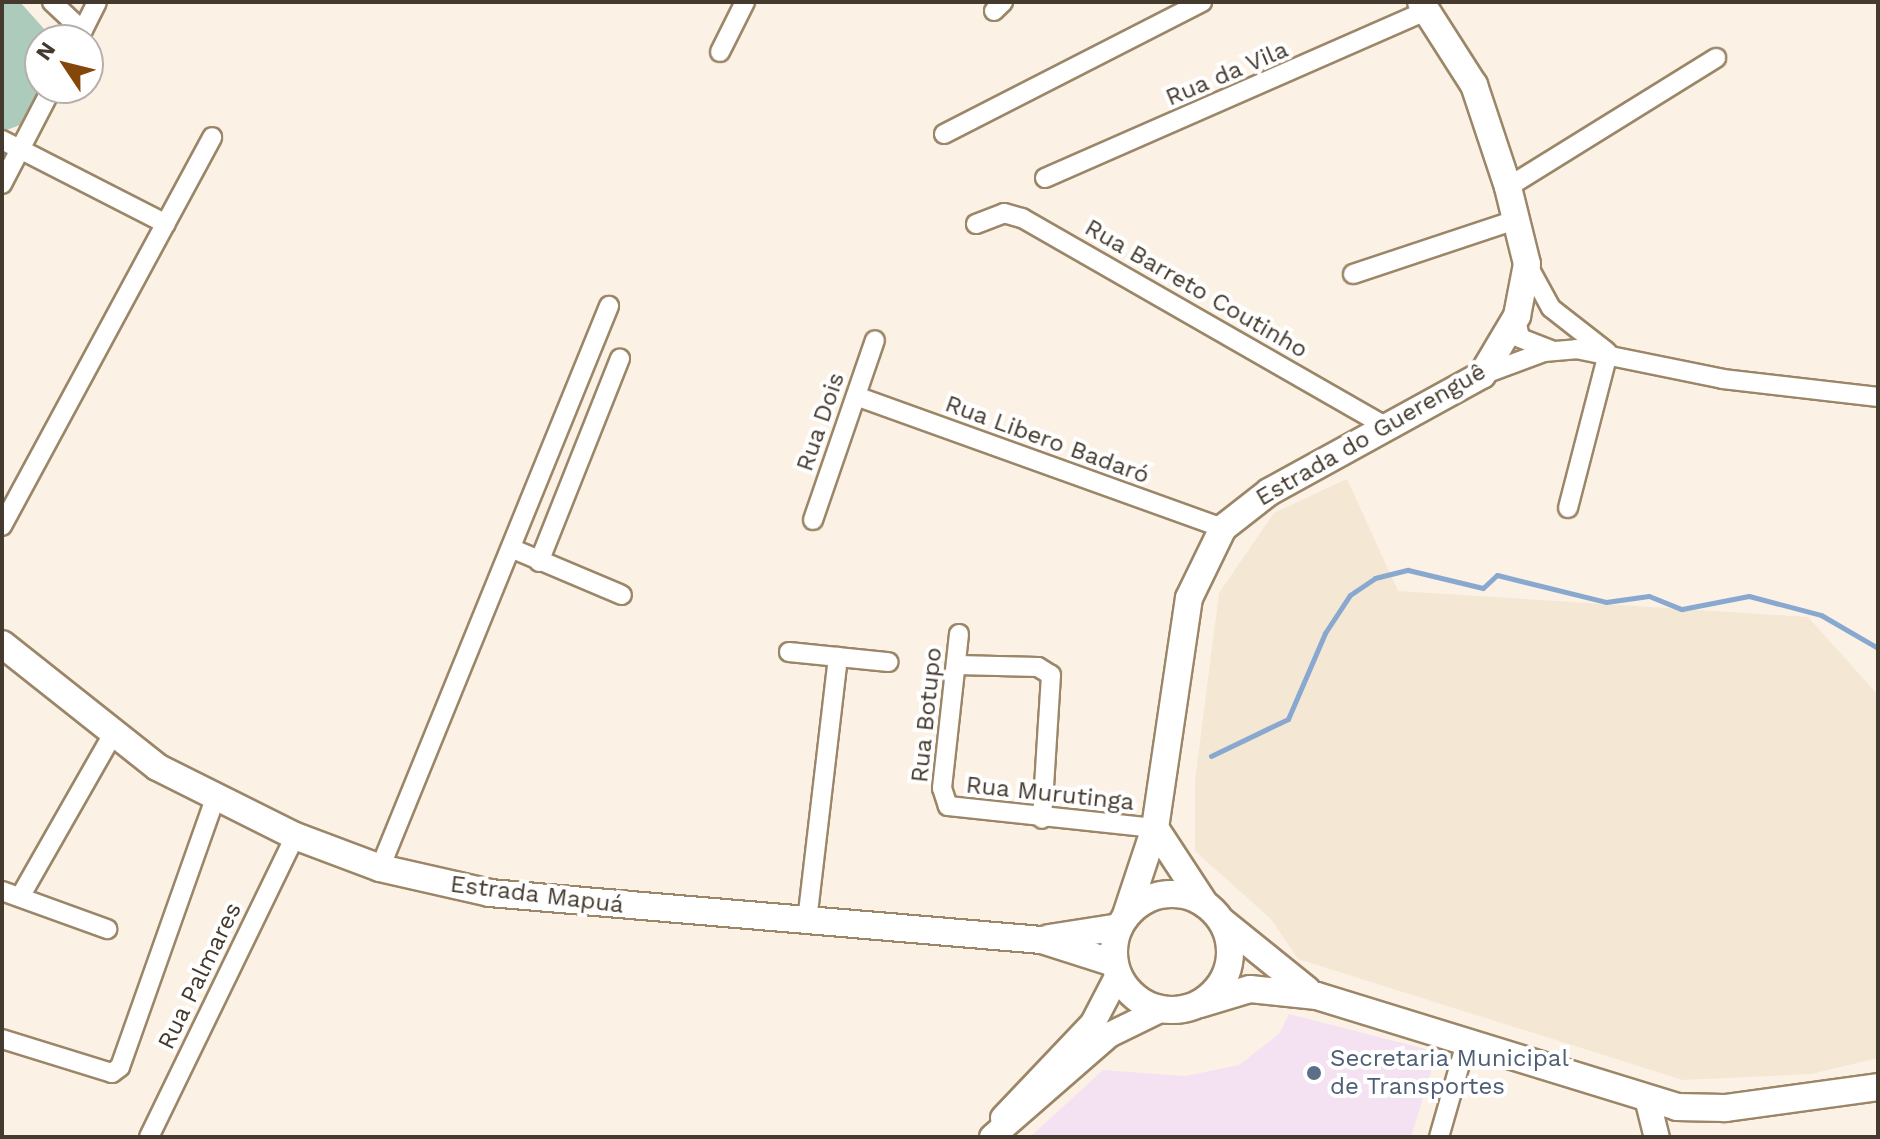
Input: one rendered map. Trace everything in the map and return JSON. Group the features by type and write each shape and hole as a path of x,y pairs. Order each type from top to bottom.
{"main road":[{"name":"Estrada do Guerenguê","path":"1122,923 1155,828 1189,598 1223,528 1269,492 1482,375 1517,318 1527,264 1518,219 1474,85 1424,6"},
{"name":"Estrada Mapuá","path":"4,652 112,736 215,799 295,836 380,868 490,893 1042,940 1122,923"},
{"path":"1155,828 1212,912 1266,962 1317,996"},
{"path":"1212,912 1162,894 1122,923 1116,969 1135,998 1160,1010 1200,1004 1250,989 1317,996 1648,1102 1725,1108 1878,1087"},
{"path":"1200,1004 1229,966 1212,912"},
{"name":"Estrada Mapuá","path":"1042,940 1116,969"}],"street":[{"path":"52,2 71,24"},
{"path":"86,24 97,2"},
{"path":"720,52 745,2"},
{"path":"944,134 1202,2"},
{"name":"Rua da Vila","path":"1045,178 1424,6"},
{"path":"1508,187 1716,58"},
{"path":"2,184 44,104"},
{"path":"2,526 212,137"},
{"path":"2,140 166,224"},
{"name":"Rua Barreto Coutinho","path":"976,224 1004,213 1022,218 1388,428"},
{"path":"1353,274 1518,219"},
{"path":"1527,264 1551,308 1608,353"},
{"path":"1551,308 1534,304 1517,318 1520,338 1551,350 1608,353 1723,379 1878,397"},
{"path":"380,868 513,549 609,306"},
{"name":"Rua Dois","path":"813,520 875,340"},
{"path":"1482,375 1551,350"},
{"path":"1568,508 1608,353"},
{"path":"539,562 620,358"},
{"name":"Rua Libero Badaró","path":"856,396 1223,528"},
{"path":"513,549 622,595"},
{"name":"Rua Botupo","path":"944,801 959,634"},
{"path":"789,652 888,662"},
{"path":"807,921 838,657"},
{"path":"957,665 1038,667 1051,675 1042,819"},
{"path":"107,929 11,894 112,736"},
{"path":"2,1039 112,1073 120,1067 215,799"},
{"name":"Rua Murutinga","path":"944,801 959,811 1155,828"},
{"name":"Rua Palmares","path":"149,1137 295,836"},
{"path":"990,1137 1025,1089 1093,1023 1116,969"},
{"path":"990,1137 1109,1035 1160,1010"},
{"path":"1439,1137 1466,1043"},
{"path":"1648,1102 1657,1137"}],"shaded area":[{"path":"1347,479 1398,591 1808,617 1878,695 1878,1058 1811,1074 1683,1080 1298,959 1271,919 1195,851 1195,781 1219,593 1274,513"},
{"name":"Secretaria Municipal de Transportes","path":"1289,1014 1437,1052 1411,1137 1030,1137 1103,1070 1185,1076 1239,1065 1279,1034"}],"green space":[{"path":"2,2 20,2 40,24 24,24 24,104 31,104 20,125 4,131"}],"waterway":[{"path":"1211,756 1288,719 1325,633 1350,595 1375,578 1408,570 1483,588 1497,575 1606,602 1649,596 1682,609 1749,596 1821,615 1878,648"}],"place":[{"name":"Secretaria Municipal de Transportes","path":"1314,1073"}]}
